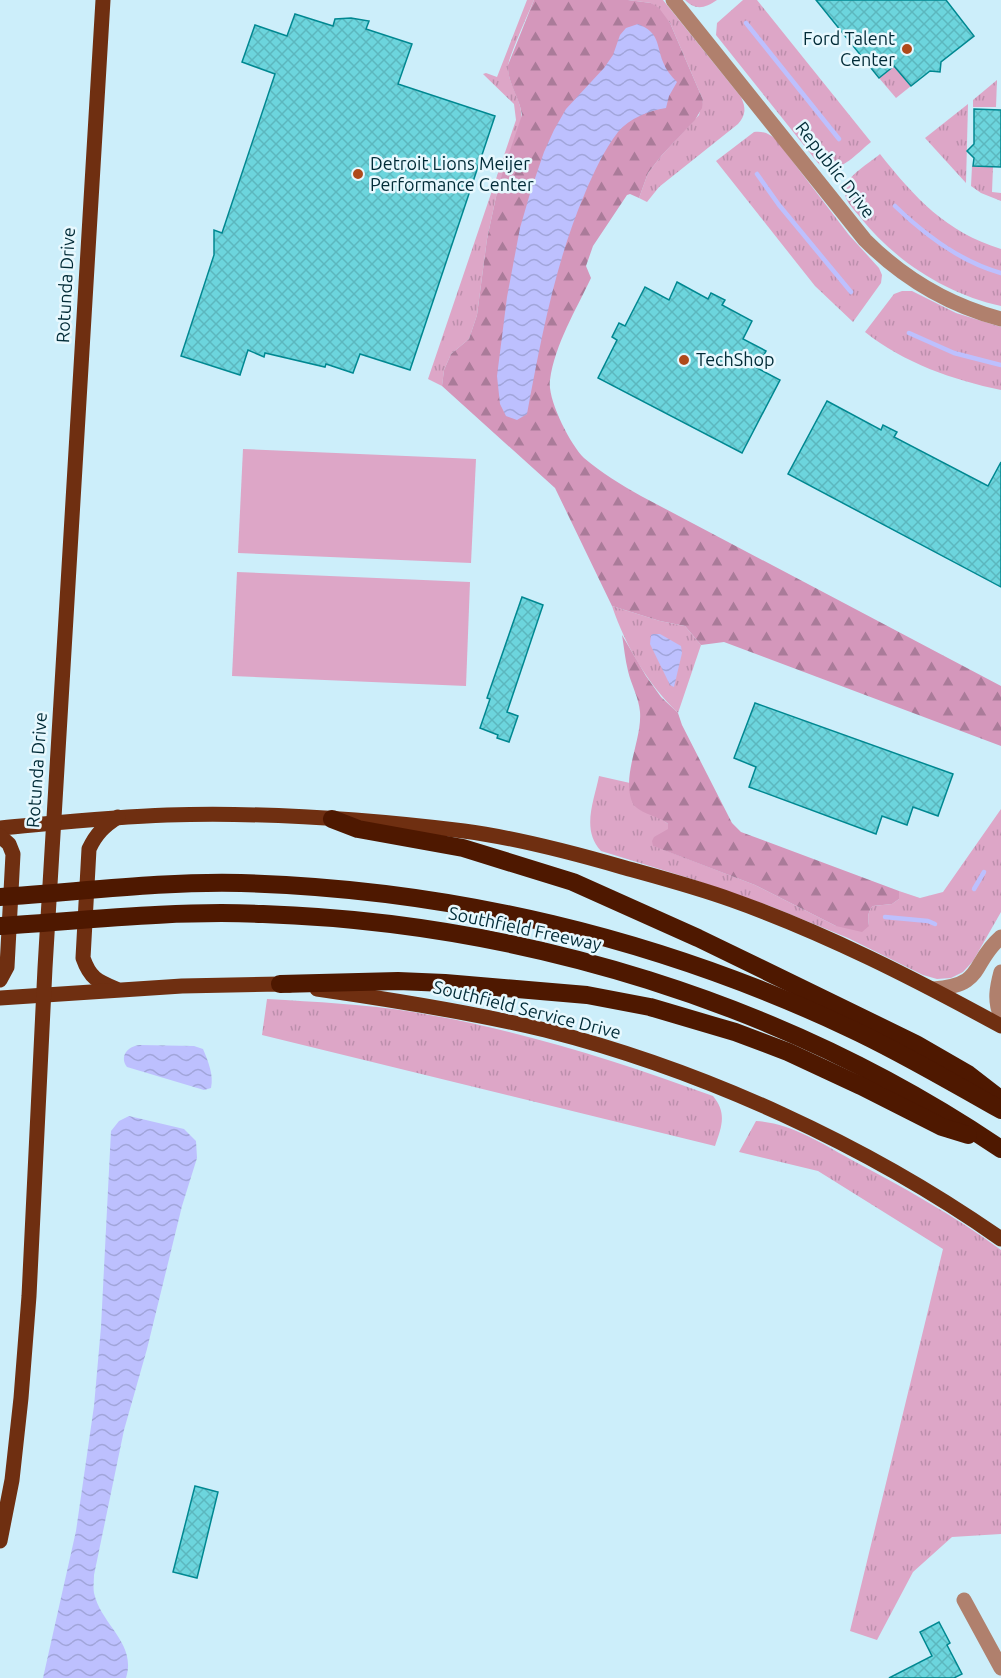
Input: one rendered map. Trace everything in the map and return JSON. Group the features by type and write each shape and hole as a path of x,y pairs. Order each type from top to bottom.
{"highway":[{"path":"332,819 358,829 463,848 530,867 592,890 698,938 916,1044 968,1074 1001,1100"},
{"name":"Southfield Freeway","path":"0,897 194,883 240,883 376,893 471,906 537,919 600,935 672,958 727,976 789,1001 892,1049 1001,1110"},
{"name":"Southfield Freeway","path":"0,927 183,913 315,916 464,935 544,951 591,963 714,1002 784,1031 853,1063 927,1102 994,1145"},
{"path":"280,984 398,981 445,983 587,995 650,1007 788,1052 942,1127 994,1145"}],"main road":[{"name":"Rotunda Drive","path":"0,1541 12,1480 29,1296 43,994 103,0"},
{"path":"0,828 118,817 227,815 332,819 465,831 587,857 732,900 807,930 933,989 1001,1026"},
{"path":"118,817 104,826 89,849 83,958 88,972 98,981 118,990"},
{"path":"0,836 9,844 13,854 3,973"},
{"name":"Southfield Service Drive","path":"0,998 118,990 280,984 424,1005 546,1031 649,1061 742,1096 876,1163 944,1202 1001,1239"}],"street":[{"name":"Republic Drive","path":"674,0 865,240 879,254 911,280 935,294 966,308 1001,319"},
{"path":"933,989 962,984 973,976 1001,938"},
{"path":"1001,972 996,991 1001,1016"},
{"path":"964,1600 1001,1668"}],"green space":[{"path":"527,0 534,0 508,66 521,109 521,125 499,183 487,239 477,315 469,339 451,354 444,370 442,386 428,379 516,120 514,104 483,74 497,77"},
{"path":"534,0 628,0 651,3 659,8 670,23 703,100 702,108 695,120 648,173 639,198 627,195 593,246 586,266 591,278 561,340 550,380 552,398 572,443 584,458 634,492 1001,686 1001,746 724,642 701,645 685,626 612,606 555,488 442,386 444,370 451,354 469,339 477,315 487,239 499,183 522,115 509,78 508,65"},
{"path":"628,0 663,0 741,97 744,108 743,118 738,124 659,187 647,202 639,198 648,173 699,115 703,100 670,23 651,3"},
{"path":"685,0 717,0 697,7"},
{"path":"743,0 757,0 871,142 846,163 831,168 818,163 716,35 717,23"},
{"path":"894,66 911,86 896,98 879,78"},
{"path":"997,80 996,107 973,107 973,100"},
{"path":"968,104 966,183 925,138"},
{"path":"754,132 767,134 777,141 849,235 879,268 882,275 881,283 853,322 815,286 716,161"},
{"path":"880,154 933,212 964,233 1001,249 1001,306 961,293 923,274 889,248 852,208 845,193 847,184 854,174"},
{"path":"972,166 993,167 992,192 1001,193 1001,201 971,186"},
{"path":"912,291 956,313 1001,327 1001,390 930,369 896,353 865,332 894,294"},
{"path":"243,449 476,459 471,563 238,553"},
{"path":"237,572 470,582 466,686 232,676"},
{"path":"612,606 685,626 701,645 678,713 647,677 624,636"},
{"path":"622,635 661,697 678,713 732,823 741,832 899,891 899,899 892,904 873,906 868,915 869,926 862,932 836,926 755,885 653,846 654,837 668,829 668,824 637,808 631,799 629,778 640,712 628,671"},
{"path":"599,776 630,783 631,795 638,807 668,824 669,829 654,846 755,885 836,926 869,926 868,915 873,906 892,904 899,899 899,891 920,898 943,892 1001,809 1001,912 973,961 963,972 951,978 937,979 923,975 848,938 770,906 601,851 595,843 590,825"},
{"path":"267,999 395,1009 490,1027 565,1047 713,1096 722,1114 720,1132 715,1146 262,1035"},
{"path":"756,1121 781,1126 816,1140 927,1202 1001,1250 1001,1534 952,1537 913,1572 877,1640 850,1631 943,1249 818,1171 739,1152"}],"water":[{"path":"638,24 654,35 664,65 677,82 669,96 666,108 640,116 623,127 608,146 596,169 574,220 557,274 527,414 517,420 506,416 500,404 497,376 507,297 520,228 531,190 544,152 566,109 604,68 613,55 620,35 626,28"},
{"path":"653,634 660,634 681,646 682,653 674,687 670,685 650,644"},
{"path":"140,1045 194,1046 203,1049 209,1063 211,1088 204,1090 127,1067 124,1055 132,1047"},
{"path":"129,1116 184,1129 196,1141 197,1158 182,1206 147,1349 124,1430 94,1575 94,1591 98,1604 123,1644 128,1666 126,1678 43,1678 76,1531 94,1406 101,1327 111,1131 119,1121"}],"building":[{"name":"Ford Talent Center","path":"816,0 946,0 974,36 941,62 940,72 930,71 911,86 894,66 879,78"},
{"name":"Detroit Lions Meijer Performance Center","path":"295,14 333,26 335,19 351,18 369,21 366,29 412,44 398,84 495,116 410,370 360,354 353,373 326,364 325,367 265,353 264,357 248,350 240,375 181,356 214,255 214,230 222,233 275,74 242,62 255,25 287,36"},
{"path":"974,109 1001,110 1001,167 973,166 974,158 967,151 974,144"},
{"name":"TechShop","path":"677,282 708,299 711,293 725,300 722,305 752,321 743,339 766,351 757,368 780,380 742,453 598,378 617,340 612,337 619,323 625,326 645,287 669,300"},
{"path":"827,401 881,430 883,425 897,432 894,437 988,486 1001,462 1001,587 788,474"},
{"path":"522,597 543,605 507,712 518,716 509,742 480,728 490,699 487,698"},
{"path":"755,703 953,774 938,816 913,807 907,825 882,816 876,834 749,787 756,767 734,758"},
{"path":"195,1486 218,1492 197,1578 173,1572"},
{"path":"939,1622 950,1643 947,1645 962,1674 954,1678 889,1678 932,1656 920,1632"}],"waterway":[{"path":"746,23 839,139"},
{"path":"757,174 779,205 851,292"},
{"path":"895,206 944,246 972,262 1001,273"},
{"path":"909,333 954,353 1001,365"},
{"path":"974,889 984,872"},
{"path":"885,917 928,921 935,924"}],"place":[{"name":"Ford Talent Center","path":"907,49"},
{"name":"Detroit Lions Meijer Performance Center","path":"358,174"},
{"name":"TechShop","path":"684,360"}]}
